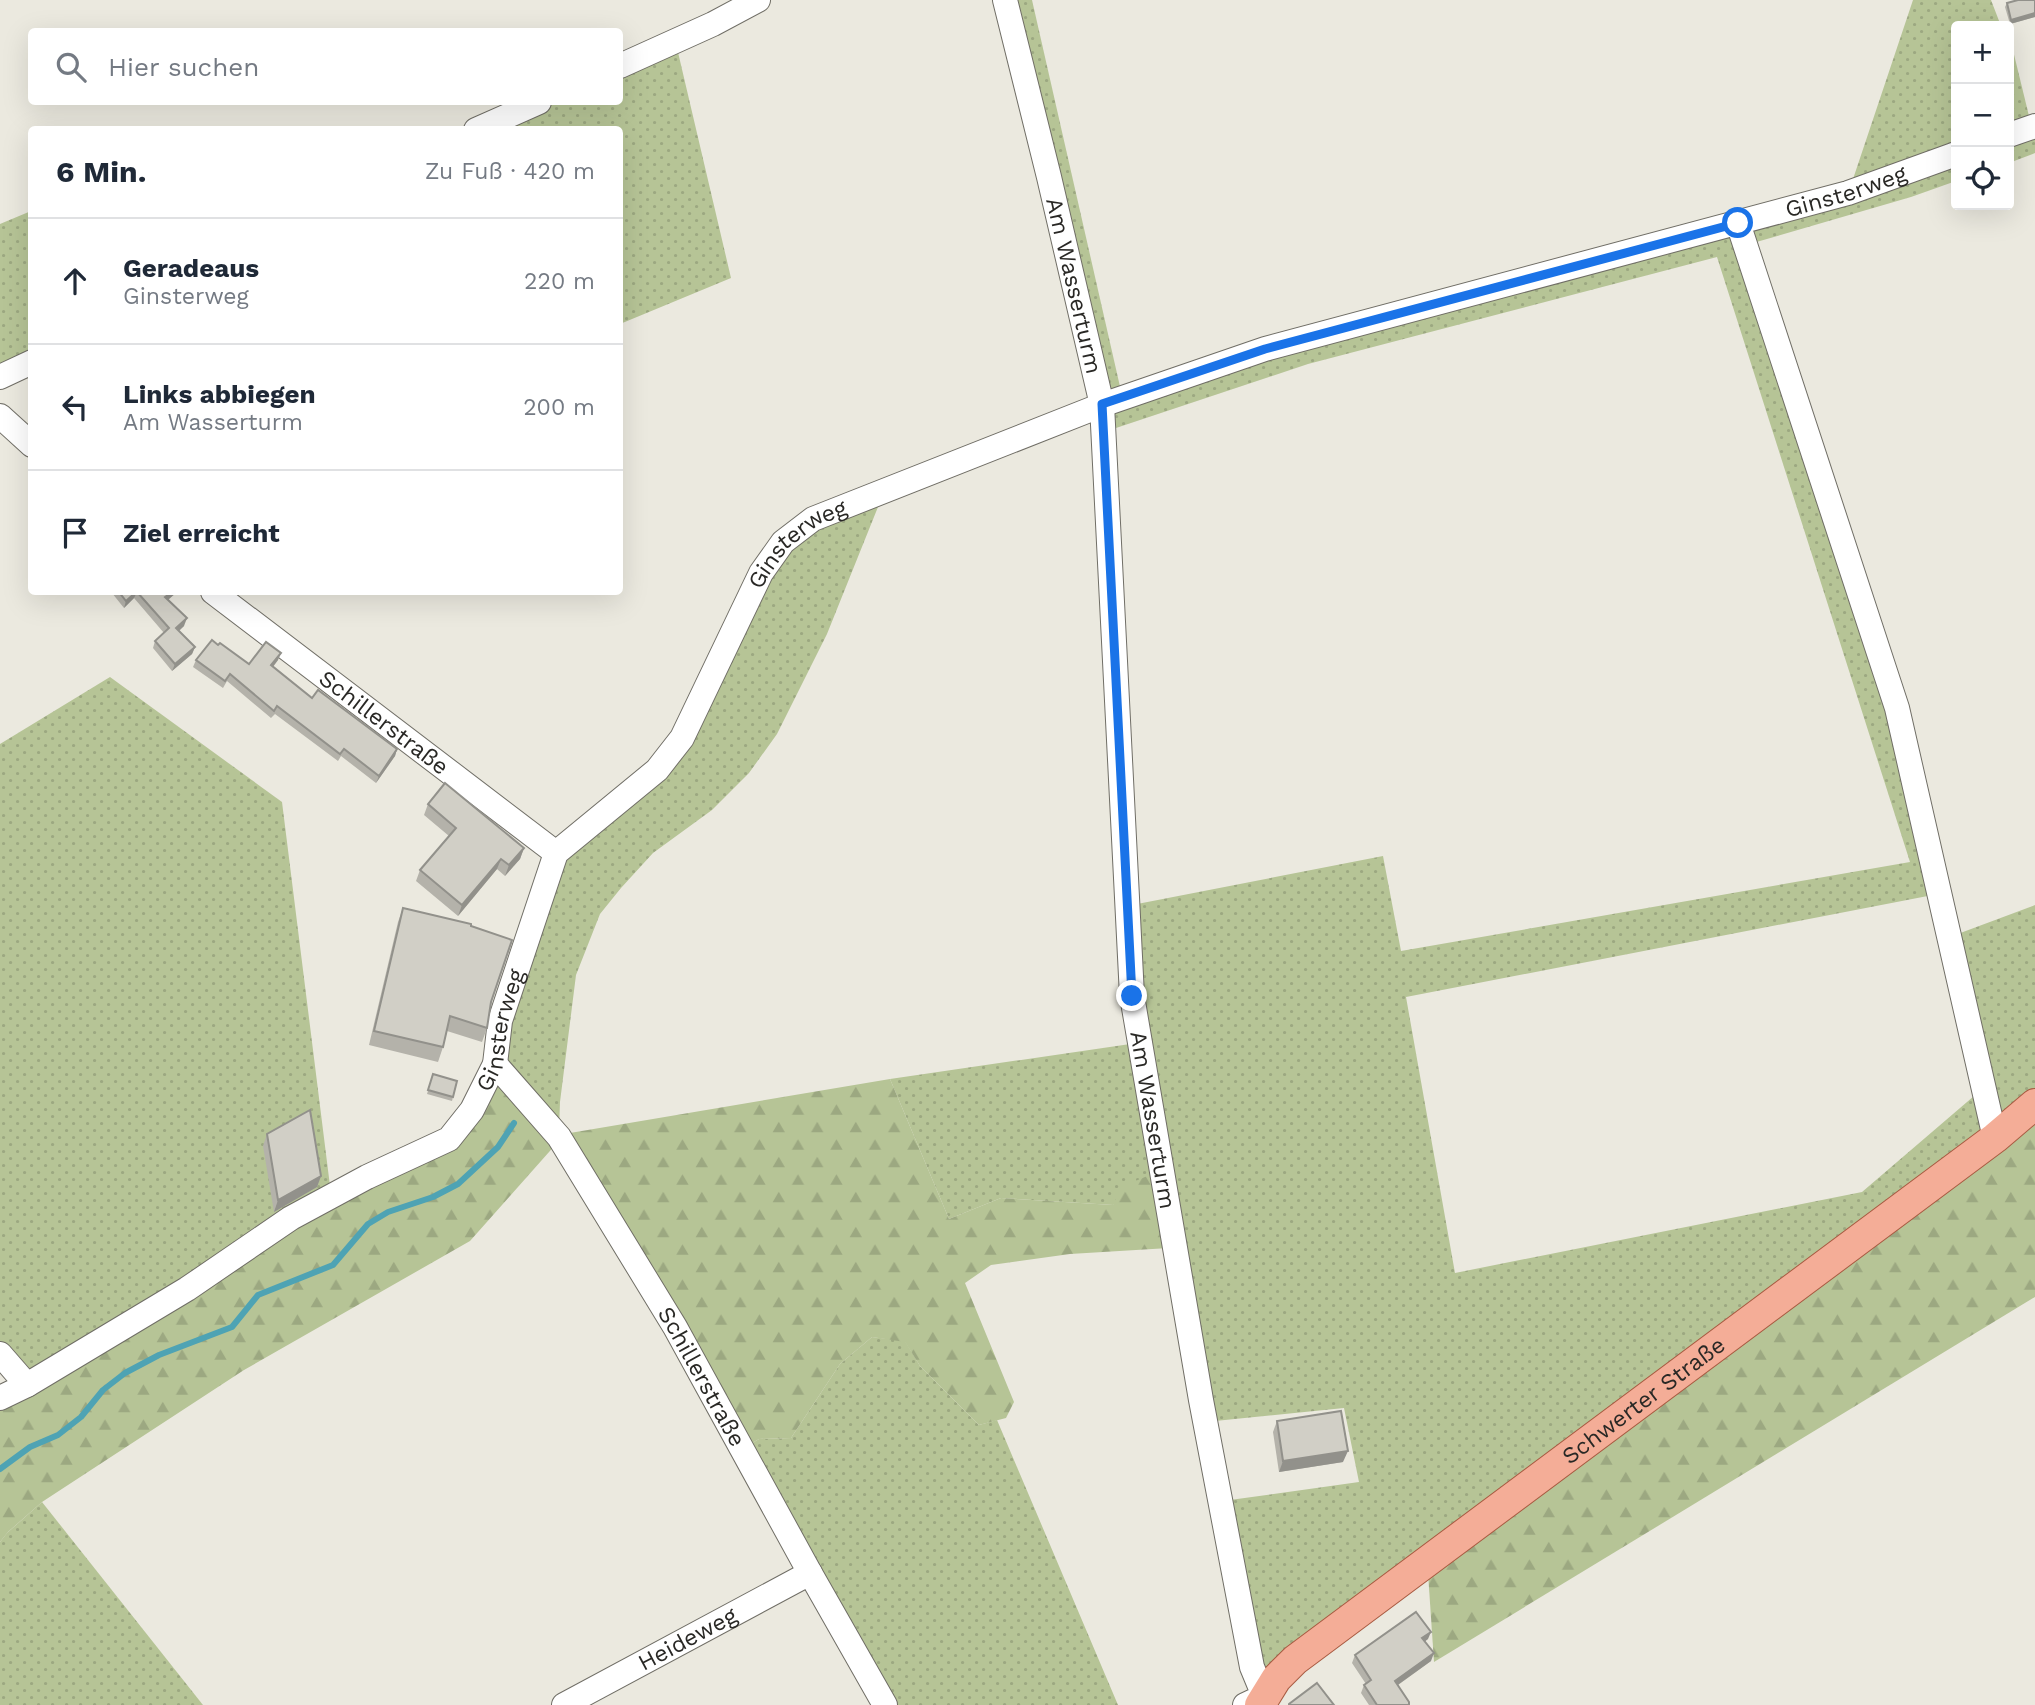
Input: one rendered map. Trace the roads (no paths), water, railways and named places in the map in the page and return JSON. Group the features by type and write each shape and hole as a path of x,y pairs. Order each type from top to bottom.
{"main road":[{"name":"Schwerter Straße","path":"1256,1702 1295,1660 1995,1138 2035,1104"}],"street":[{"path":"623,65 713,24 758,0"},
{"name":"Am Wasserturm","path":"1005,0 1102,404 1132,996 1203,1413 1252,1667 1256,1702"},
{"path":"485,126 532,105"},
{"path":"2014,133 2035,126"},
{"name":"Ginsterweg","path":"0,1398 27,1385 187,1289 291,1218 367,1177 450,1139 472,1110 495,1064 500,1021 556,853 657,770 682,738 761,573 783,542 813,519 1102,404 1265,349 1848,193 1951,156"},
{"path":"1738,223 1897,708 1995,1138"},
{"path":"0,377 28,364"},
{"path":"0,416 28,441"},
{"name":"Schillerstraße","path":"217,595 556,853"},
{"name":"Schillerstraße","path":"495,1064 559,1136 674,1326 885,1705"},
{"path":"0,1354 27,1385"},
{"name":"Heideweg","path":"564,1705 810,1573"}],"waterway":[{"path":"0,1469 30,1447 58,1435 81,1417 103,1390 125,1373 159,1355 232,1327 258,1295 333,1265 368,1224 388,1212 433,1197 458,1184 498,1147 514,1123"}]}
